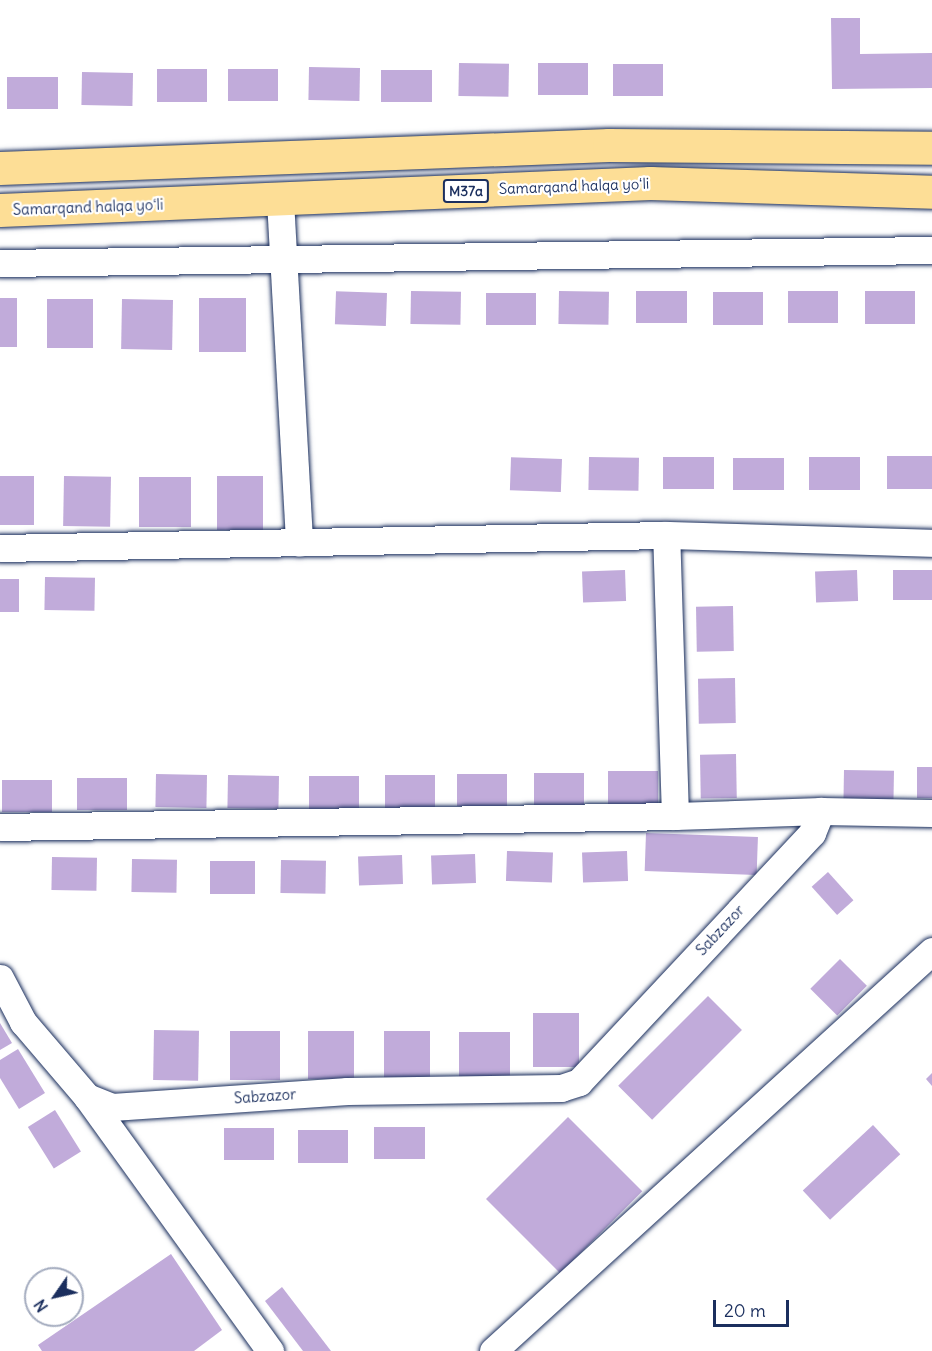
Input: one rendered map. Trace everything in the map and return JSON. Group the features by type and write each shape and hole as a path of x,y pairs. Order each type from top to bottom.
{"highway":[{"path":"0,168 609,145 932,148"},
{"name":"Samarqand halqa yoʻli","path":"0,210 650,183 932,192"}],"street":[{"path":"280,200 299,542"},
{"path":"0,263 283,255 932,250"},
{"path":"666,535 675,816"},
{"path":"0,548 666,535 932,543"},
{"path":"0,827 821,812 932,813"},
{"name":"Sabzazor","path":"0,978 23,1022 87,1096 112,1107 347,1091 561,1088 579,1082 812,833 821,812"},
{"path":"493,1351 932,951"},
{"path":"87,1096 270,1351"}],"building":[{"path":"831,18 860,18 860,54 932,53 932,88 832,89"},
{"path":"459,63 509,64 508,97 458,96"},
{"path":"538,63 588,63 588,95 538,95"},
{"path":"613,64 663,64 663,96 613,96"},
{"path":"309,67 360,68 359,101 308,100"},
{"path":"157,69 207,69 207,102 157,102"},
{"path":"228,69 278,69 278,101 228,101"},
{"path":"381,70 432,70 432,102 381,102"},
{"path":"82,72 133,73 132,106 81,105"},
{"path":"7,77 58,77 58,109 7,109"},
{"path":"336,291 387,293 386,326 335,324"},
{"path":"411,291 461,292 460,325 410,324"},
{"path":"559,291 609,292 608,325 558,324"},
{"path":"636,291 687,291 687,323 636,323"},
{"path":"788,291 838,291 838,323 788,323"},
{"path":"865,291 915,291 915,324 865,324"},
{"path":"713,292 763,292 763,325 713,325"},
{"path":"486,293 536,293 536,325 486,325"},
{"path":"0,298 17,298 17,347 0,347"},
{"path":"199,298 246,298 246,352 199,352"},
{"path":"47,299 93,299 93,348 47,348"},
{"path":"122,299 173,300 172,350 121,349"},
{"path":"887,456 932,456 932,489 887,489"},
{"path":"511,457 562,459 561,492 510,490"},
{"path":"589,457 639,458 638,491 588,490"},
{"path":"663,457 714,457 714,489 663,489"},
{"path":"809,457 860,457 860,490 809,490"},
{"path":"733,458 784,458 784,490 733,490"},
{"path":"0,476 34,476 34,525 0,525"},
{"path":"64,476 111,477 110,527 63,526"},
{"path":"217,476 263,476 263,530 217,530"},
{"path":"139,477 191,477 191,527 139,527"},
{"path":"625,570 626,601 583,602 582,572"},
{"path":"857,570 858,601 816,602 815,571"},
{"path":"893,570 932,570 932,600 893,600"},
{"path":"45,577 95,578 94,611 44,610"},
{"path":"0,579 19,579 19,612 0,612"},
{"path":"733,606 734,651 697,652 696,607"},
{"path":"735,678 736,723 699,724 698,679"},
{"path":"736,754 737,798 701,799 700,755"},
{"path":"917,767 932,767 932,798 917,798"},
{"path":"844,770 894,771 893,802 843,801"},
{"path":"608,771 658,771 658,804 608,804"},
{"path":"534,773 584,773 584,805 534,805"},
{"path":"156,774 207,775 206,808 155,807"},
{"path":"457,774 507,774 507,806 457,806"},
{"path":"228,775 279,776 278,809 227,808"},
{"path":"385,775 435,775 435,808 385,808"},
{"path":"309,776 359,776 359,809 309,809"},
{"path":"77,778 127,778 127,810 77,810"},
{"path":"2,780 52,780 52,812 2,812"},
{"path":"646,833 758,837 757,875 645,871"},
{"path":"507,851 553,853 552,883 506,881"},
{"path":"627,851 628,881 583,883 582,853"},
{"path":"475,854 476,883 432,885 431,856"},
{"path":"402,855 403,884 359,886 358,857"},
{"path":"52,857 97,858 96,891 51,890"},
{"path":"132,859 177,860 176,893 131,892"},
{"path":"281,860 326,861 325,894 280,893"},
{"path":"210,861 255,861 255,894 210,894"},
{"path":"828,872 853,900 837,915 812,887"},
{"path":"840,959 867,986 837,1016 810,989"},
{"path":"708,996 742,1030 652,1120 618,1086"},
{"path":"533,1013 579,1013 579,1067 533,1067"},
{"path":"0,1023 12,1043 0,1050"},
{"path":"154,1030 199,1031 198,1081 153,1080"},
{"path":"230,1031 280,1031 280,1080 230,1080"},
{"path":"308,1031 354,1031 354,1079 308,1079"},
{"path":"384,1031 430,1031 430,1081 384,1081"},
{"path":"459,1032 510,1032 510,1081 459,1081"},
{"path":"18,1049 45,1093 19,1109 0,1078 0,1060"},
{"path":"932,1073 932,1086 926,1079"},
{"path":"55,1110 81,1152 54,1169 28,1127"},
{"path":"568,1117 642,1191 560,1273 486,1199"},
{"path":"873,1125 900,1154 830,1220 803,1190"},
{"path":"374,1127 425,1127 425,1159 374,1159"},
{"path":"224,1128 274,1128 274,1160 224,1160"},
{"path":"298,1130 348,1130 348,1163 298,1163"},
{"path":"171,1254 222,1330 194,1351 42,1351 38,1345 64,1327 84,1327 84,1314"},
{"path":"282,1287 331,1351 303,1351 265,1301"}]}
